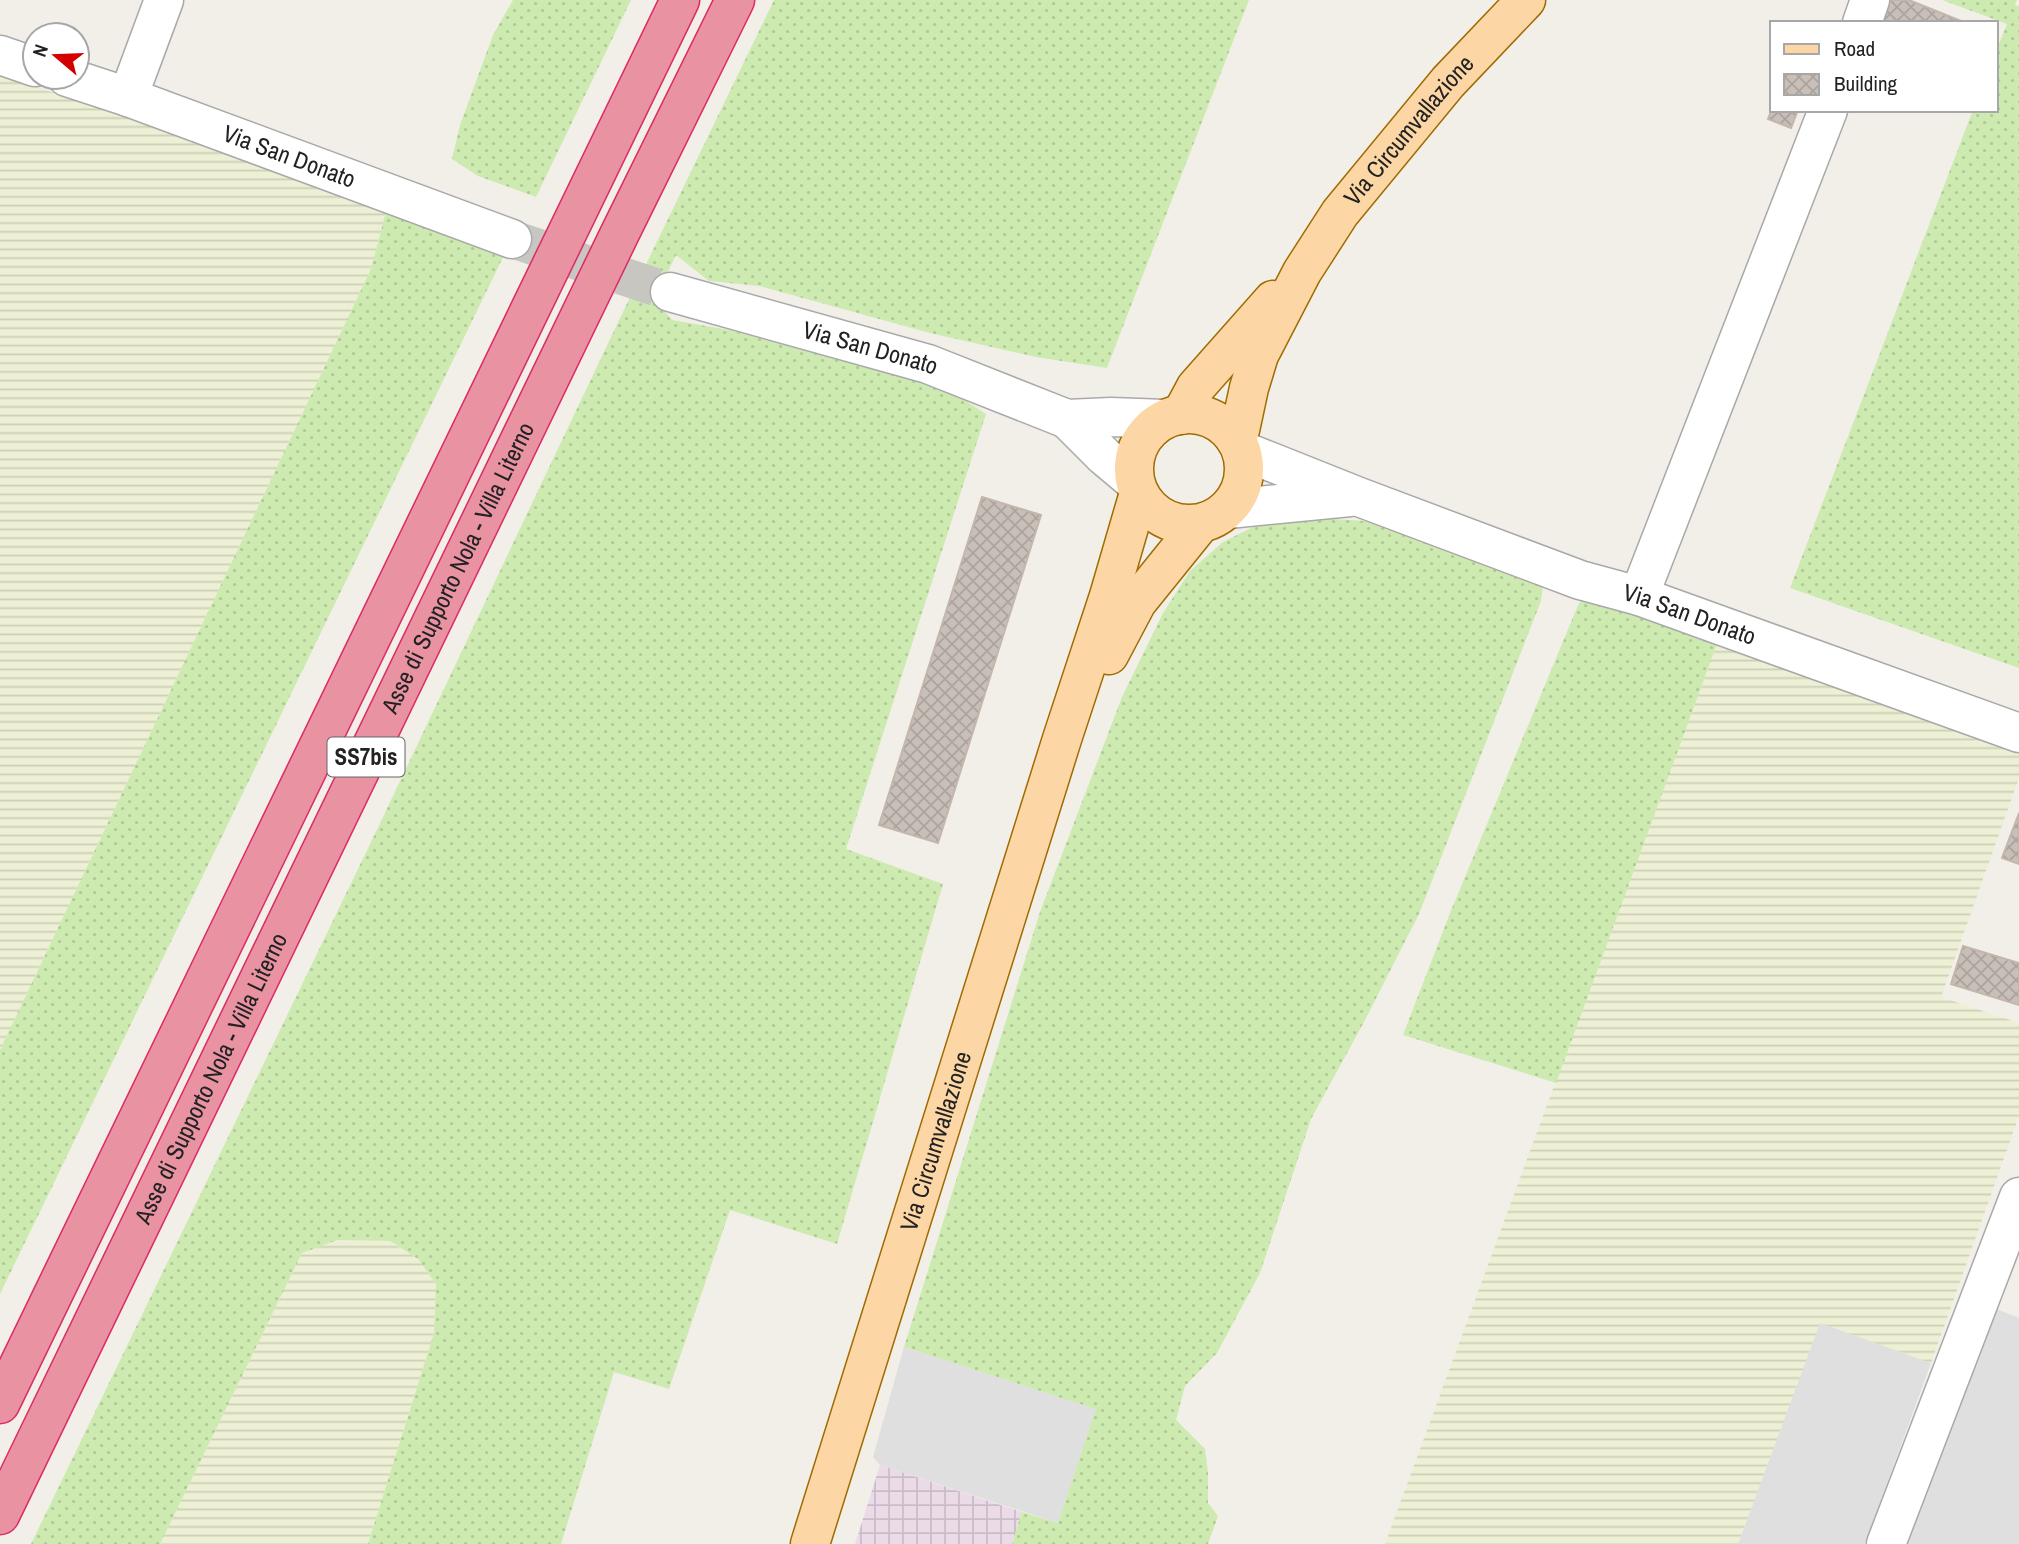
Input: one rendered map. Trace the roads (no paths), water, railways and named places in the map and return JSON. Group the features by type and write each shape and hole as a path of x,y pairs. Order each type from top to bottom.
{"highway":[{"name":"Asse di Supporto Nola - Villa Literno","path":"0,1404 680,0"},
{"name":"Asse di Supporto Nola - Villa Literno","path":"0,1515 735,0"}],"main road":[{"name":"Via Circumvallazione","path":"1302,272 1348,203 1448,82 1526,0"},
{"path":"1173,417 1261,311 1302,272"},
{"path":"1238,445 1249,388 1259,355 1302,272"},
{"path":"1197,414 1212,419 1225,427 1238,445 1244,466 1243,481 1237,496 1214,516 1137,602 1062,739 1109,596 1137,487 1135,459 1141,442 1152,429 1173,417 1197,414"},
{"path":"1137,487 1149,508 1164,519 1182,524 1214,516"},
{"name":"Via Circumvallazione","path":"810,1544 1062,739"}],"street":[{"path":"128,97 164,0"},
{"path":"1863,21 1870,0"},
{"path":"0,55 21,62"},
{"name":"Via San Donato","path":"91,85 512,239"},
{"path":"1639,596 1827,112"},
{"name":"Via San Donato","path":"670,292 928,364 1067,419 1137,487"},
{"name":"Via San Donato","path":"1067,419 1173,417"},
{"name":"Via San Donato","path":"1238,445 1359,497 1580,580 1639,596 2019,733"},
{"path":"1214,516 1359,497"},
{"path":"1886,1544 2019,1198"}],"tunnel":[{"path":"512,239 670,292"}]}
